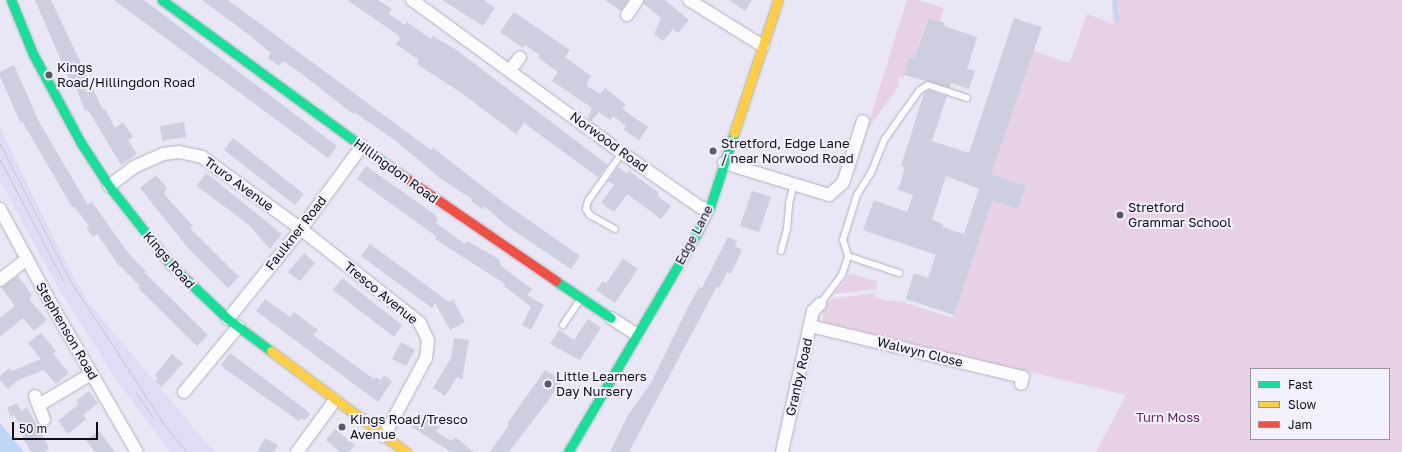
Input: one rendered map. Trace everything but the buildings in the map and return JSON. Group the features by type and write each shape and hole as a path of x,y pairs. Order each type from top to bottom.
{"main road":[{"name":"Kings Road","path":"11,0 57,103 108,186 171,264 228,319 406,452"},
{"name":"Hillingdon Road","path":"162,0 430,197 610,318"},
{"name":"Edge Lane","path":"568,452 636,334 696,235 709,210 778,0"}],"street":[{"name":"Norwood Road","path":"412,0 622,152 700,207 709,210"},
{"path":"627,15 637,0"},
{"path":"689,0 763,46"},
{"path":"510,70 520,57"},
{"path":"724,163 793,186 829,195 836,191 843,183 863,121"},
{"name":"Faulkner Road","path":"228,319 301,229 362,146"},
{"name":"Truro Avenue","path":"108,186 148,159 163,154 191,154 213,163 301,229"},
{"name":"Stephenson Road","path":"0,209 91,374 137,452"},
{"name":"Tresco Avenue","path":"301,229 420,323 425,331 428,344 426,358 384,436"},
{"path":"0,280 27,259"},
{"name":"Granby Road","path":"783,452 813,311 820,304"},
{"name":"Hillingdon Road","path":"610,318 636,334"},
{"name":"Walwyn Close","path":"810,326 1023,377 1022,384"},
{"path":"184,392 238,327"},
{"path":"44,419 37,400 91,374"},
{"path":"297,452 335,400"}],"lane":[{"path":"820,304 842,274 848,256 843,240 857,195 871,173 885,139 920,90 928,85 967,98"},
{"path":"615,229 590,214 586,209 588,201 622,152"},
{"path":"781,250 787,230 789,204 793,186"},
{"path":"848,256 899,273"},
{"path":"563,325 581,298"}],"shaded area":[{"path":"0,127 64,259 88,302 214,452 170,452 120,385 60,291 0,181"}],"green space":[{"path":"907,0 918,0 944,8 940,21 927,18 914,59 909,57 903,78 898,77 899,86 866,131"},
{"name":"Stretford Grammar School","path":"1112,0 1402,0 1402,452 1096,452 1126,395 823,322 823,307 832,299 875,293 874,297 902,302 953,318 991,201 1018,209 1026,186 991,174 1032,50 1064,62 1070,62 1087,14 1113,24"},
{"path":"850,274 877,281 877,289 834,294"}],"water":[{"path":"0,423 24,452 0,452"}],"waterway":[{"path":"1115,0 1118,20"}],"tram line":[{"path":"0,144 69,279 166,427 187,452"},
{"path":"0,160 63,280"},
{"path":"135,391 154,419"}],"traffic: fast":[{"path":"11,0 33,54 81,143 109,186 171,265 228,319 271,351"},
{"path":"162,0 400,174"},
{"path":"568,452 696,235 709,210 734,133"},
{"path":"556,281 611,318"}],"traffic: slow":[{"path":"734,133 778,0"},
{"path":"271,351 406,452"}],"traffic: jam":[{"path":"400,174 556,281"}],"place":[{"name":"Kings Road/Hillingdon Road","path":"49,75"},
{"name":"Stretford, Edge Lane / near Norwood Road","path":"713,151"},
{"name":"Stretford Grammar School","path":"1120,215"},
{"name":"Little Learners Day Nursery","path":"548,384"},
{"name":"Kings Road/Tresco Avenue","path":"342,427"}],"park label":[{"name":"Turn Moss","path":"1168,417"}]}
